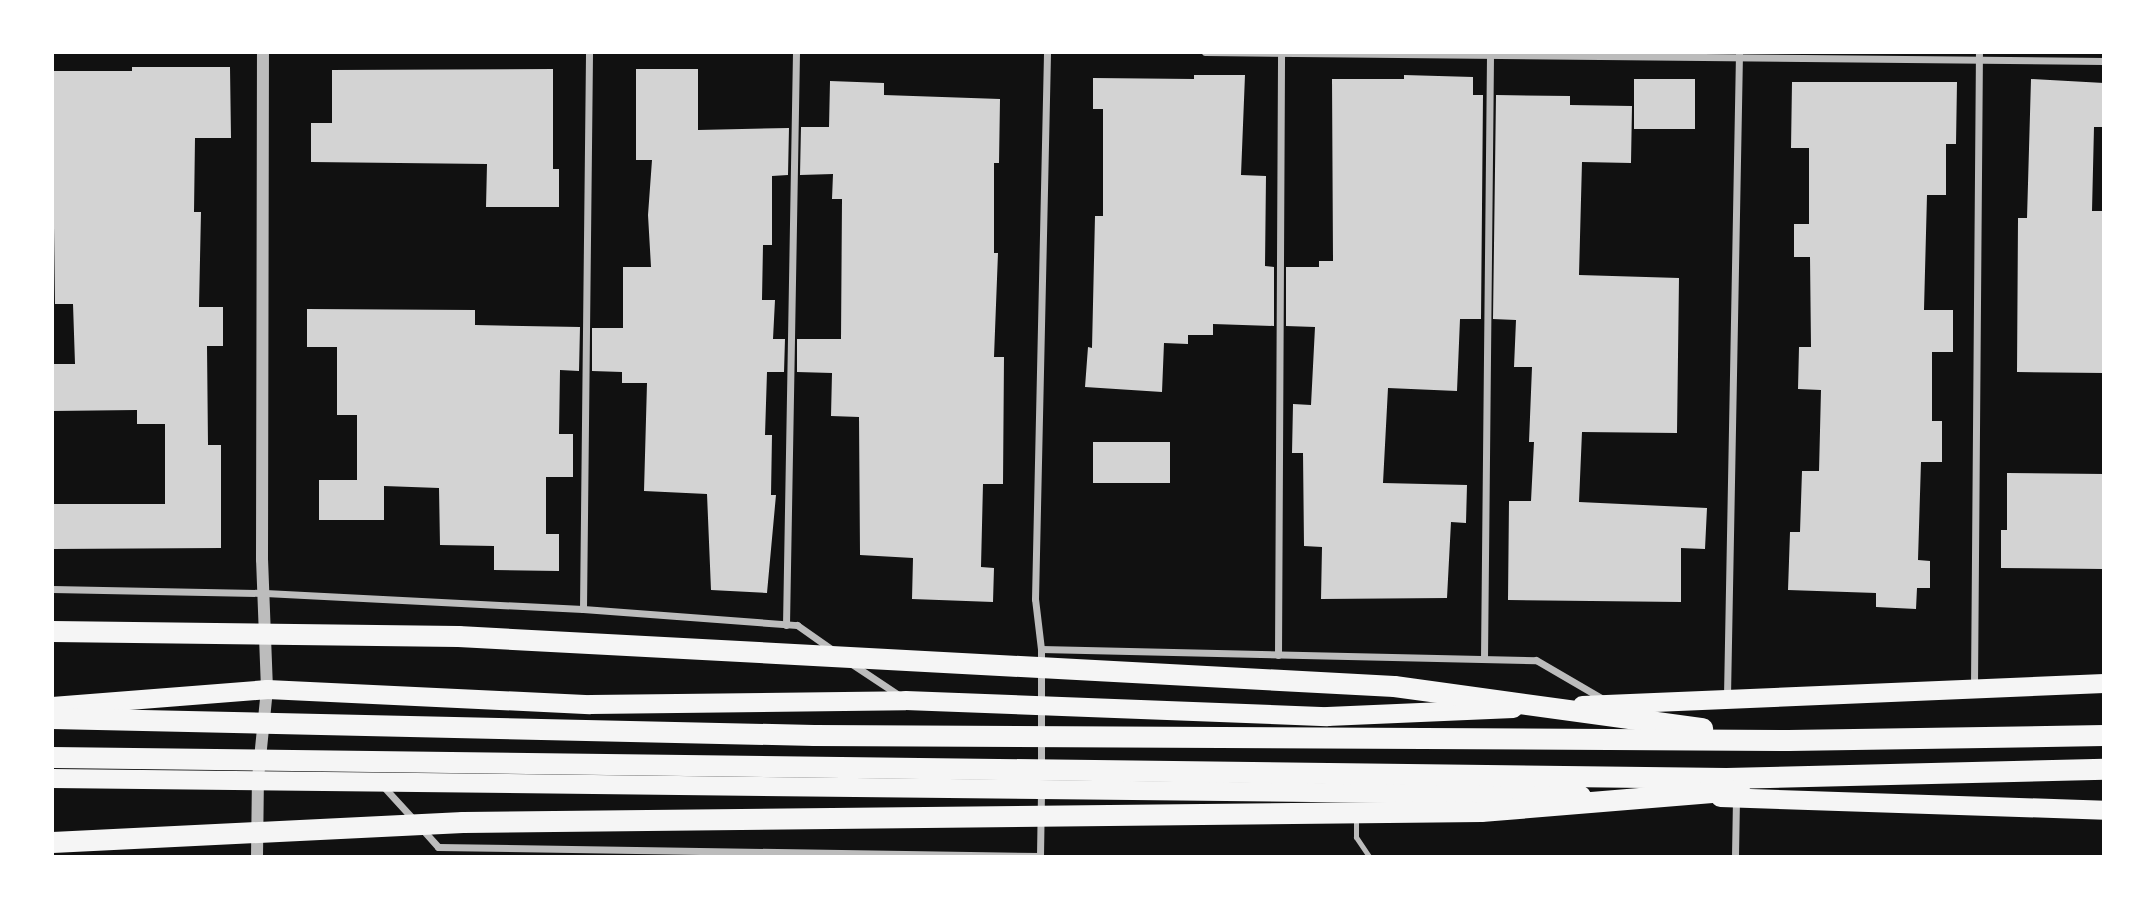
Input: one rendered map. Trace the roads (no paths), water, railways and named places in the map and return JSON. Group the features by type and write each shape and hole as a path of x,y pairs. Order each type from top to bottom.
{"highway":[{"path":"52,631 458,636 1380,685 1788,740"},
{"path":"52,706 267,690 590,704 905,700 1327,716 2104,683"},
{"path":"52,718 814,734 1788,740 2104,735"},
{"path":"52,757 1726,778 2003,769 2104,769"},
{"path":"52,842 463,822 1481,811 2003,769"},
{"path":"52,778 258,778 380,782 1041,790 1356,791 1736,797 2104,810"}],"street":[{"path":"257,856 258,778 267,690 263,52"},
{"path":"583,609 589,52"},
{"path":"786,625 796,52"},
{"path":"380,782 438,846 769,854 1040,856 1041,649 1035,599 1047,52"},
{"path":"1205,52 1979,56 2104,61"},
{"path":"1278,655 1281,53"},
{"path":"1484,659 1490,54"},
{"path":"1727,699 1739,55"},
{"path":"1974,688 1979,56"},
{"path":"52,589 265,593 583,609 796,625 905,700"},
{"path":"1041,649 1536,660 1611,704"},
{"path":"1735,856 1736,797"}],"lane":[{"path":"1356,791 1356,837 1369,856"}]}
